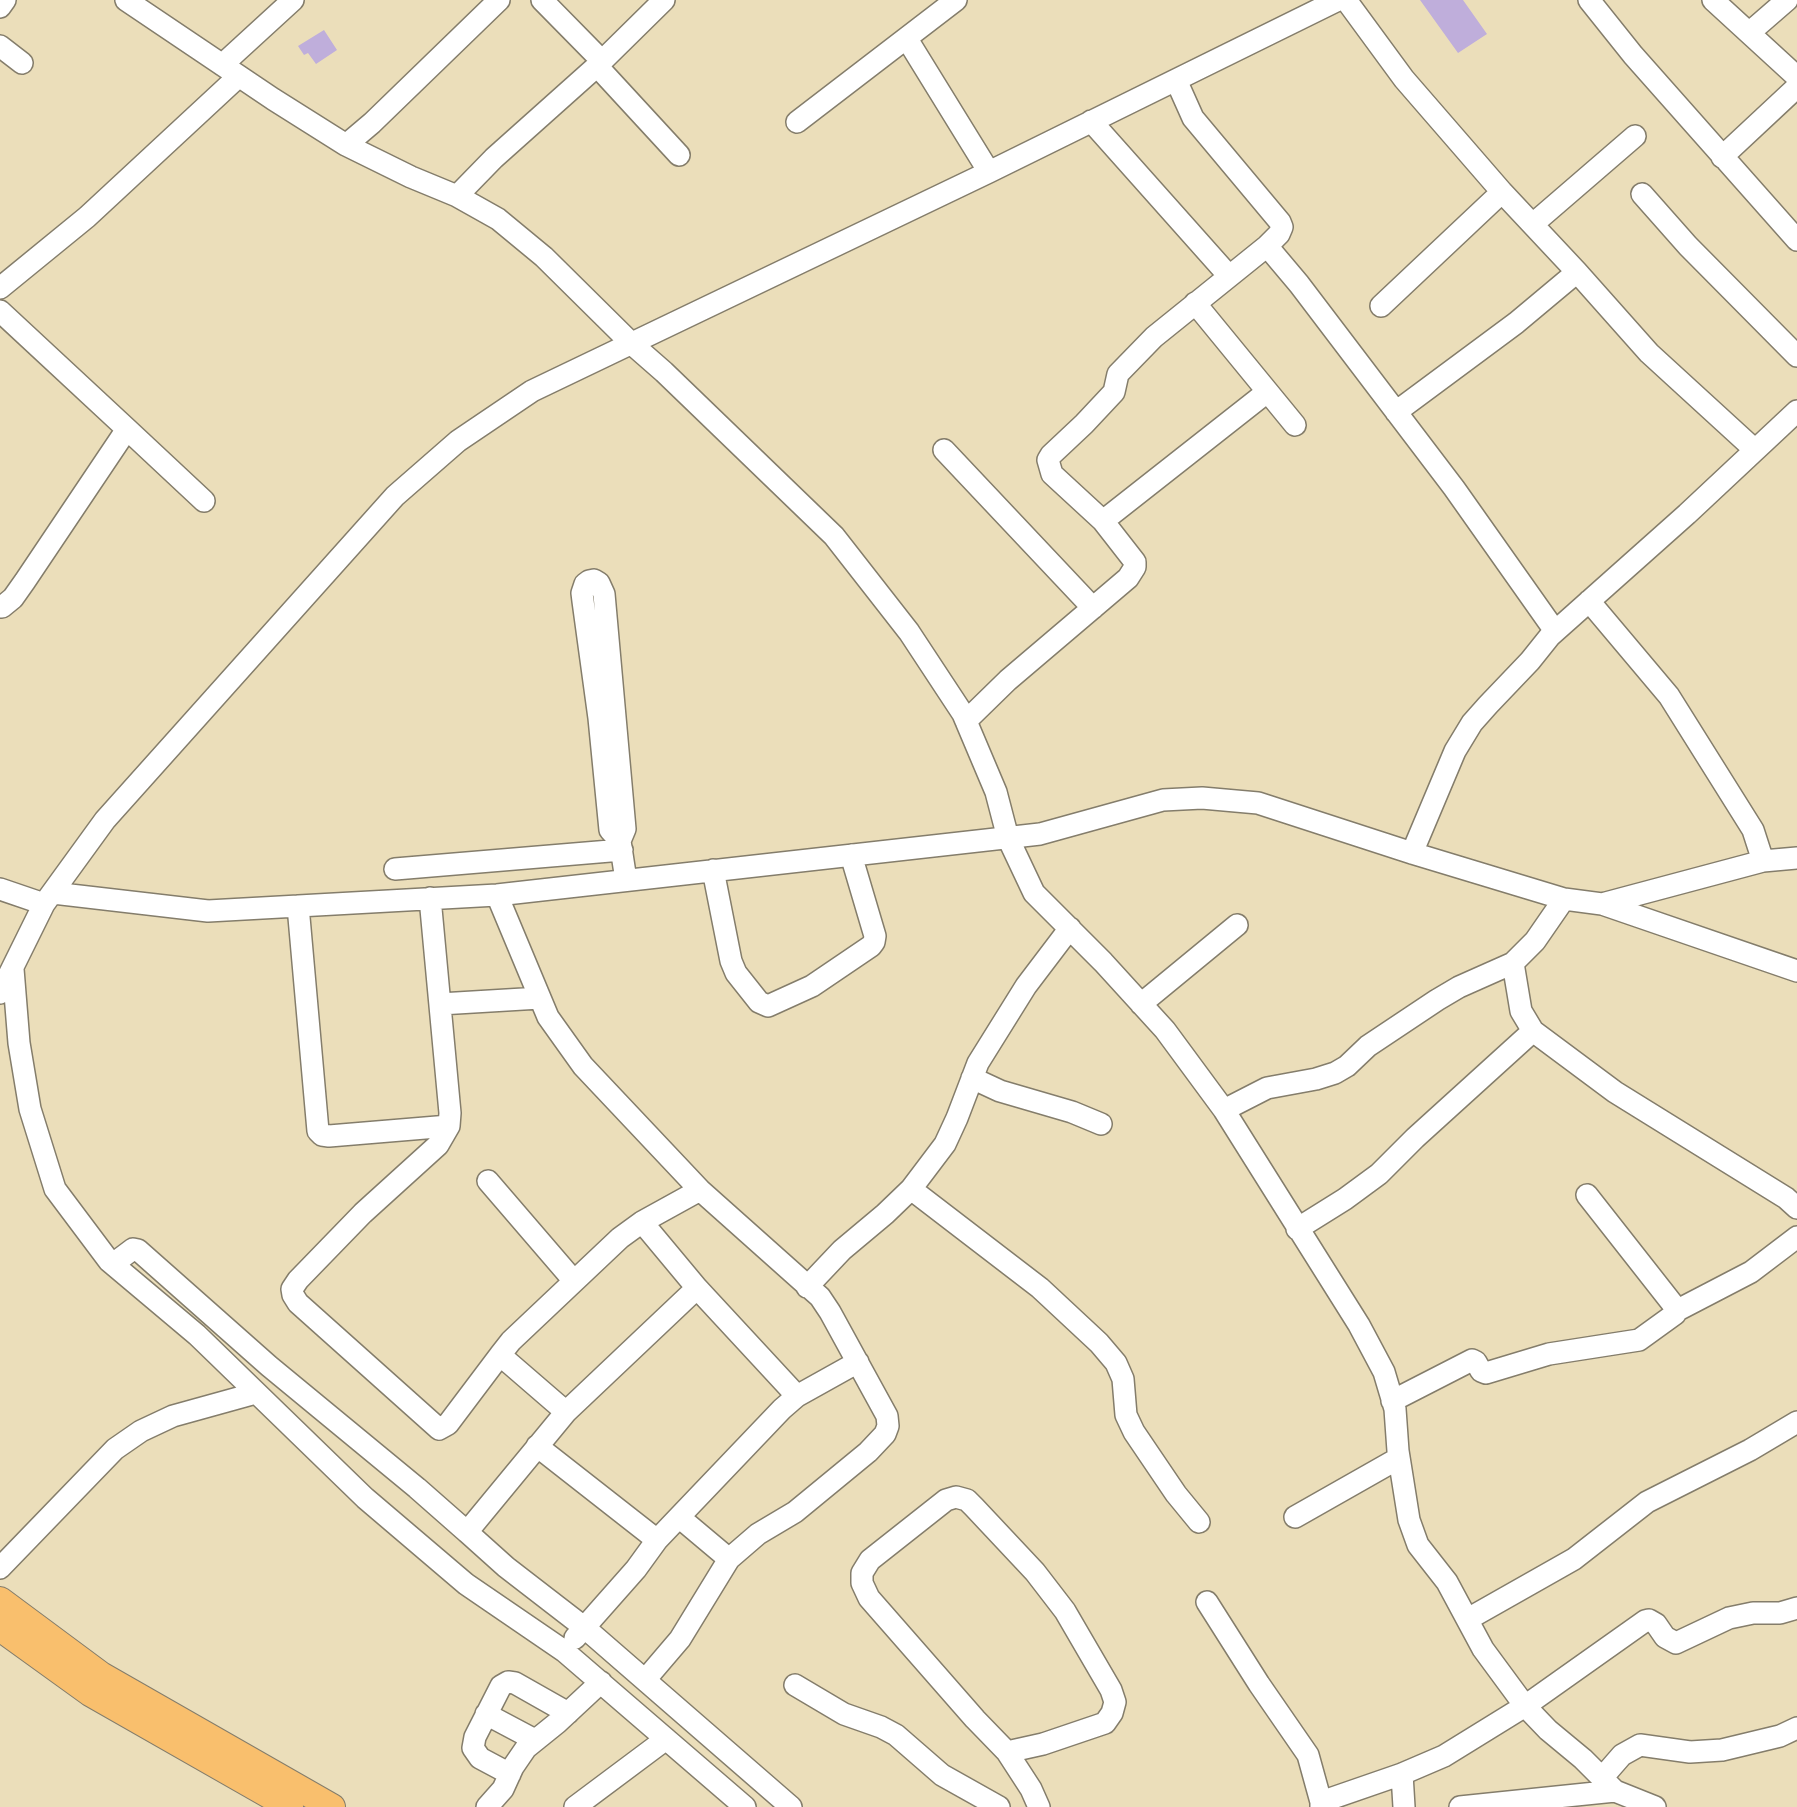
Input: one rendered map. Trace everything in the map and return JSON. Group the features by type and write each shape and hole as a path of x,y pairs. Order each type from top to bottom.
{"main road":[{"path":"0,1600 95,1684"},
{"path":"0,1628 294,1801 332,1807"}],"street":[{"path":"0,7 6,0"},
{"path":"126,0 346,145 457,196 498,219 544,257 834,536 909,632 966,721 996,792 1008,837 1034,893 1070,927 1165,1030 1224,1110 1359,1325 1383,1372 1395,1409 1399,1458 1409,1520 1418,1545 1447,1582 1483,1649 1525,1706 1548,1730 1609,1784 1655,1807"},
{"path":"0,288 87,217 231,71 293,0"},
{"path":"346,145 372,123 499,0"},
{"path":"542,0 679,155"},
{"path":"457,196 494,158 599,64 664,0"},
{"path":"797,122 956,0"},
{"path":"1589,0 1633,55 1797,240"},
{"path":"1713,0 1797,77"},
{"path":"1749,33 1787,0"},
{"path":"0,993 48,899 105,820 395,496 458,441 532,391 989,172 1337,1 1502,192 1649,353 1755,450"},
{"path":"907,39 989,172"},
{"path":"0,46 22,63"},
{"path":"966,721 1008,680 1128,578 1136,562 1103,521 1052,474 1048,460 1114,392 1118,374 1154,337 1267,246 1279,234 1282,227 1193,118 1176,80"},
{"path":"1722,157 1797,87"},
{"path":"1091,121 1229,276"},
{"path":"1533,224 1635,135"},
{"path":"1381,306 1502,192"},
{"path":"1642,194 1688,246 1797,356"},
{"path":"1267,246 1299,284 1454,488 1555,631"},
{"path":"1396,412 1516,322 1577,272"},
{"path":"1195,303 1295,425"},
{"path":"0,311 204,501"},
{"path":"1103,521 1268,392"},
{"path":"1412,853 1455,751 1472,723 1555,631 1687,514 1797,411"},
{"path":"0,607 13,598 127,429"},
{"path":"944,450 1093,608"},
{"path":"621,845 610,830 599,718 582,593 585,584 594,580 599,583 604,594 625,829 621,845 626,880"},
{"path":"1589,601 1669,696 1753,830 1764,861"},
{"path":"0,889 48,899 208,911 497,895 1040,834 1163,800 1202,798 1258,803 1564,899 1602,904 1797,971"},
{"path":"395,869 621,845"},
{"path":"713,870 731,961 736,973 759,1002 768,1006 812,986 874,942 875,936 851,855"},
{"path":"1602,904 1764,861 1797,858"},
{"path":"497,895 548,1017 583,1066 699,1190 820,1298 887,1416 888,1426 885,1434 868,1452 795,1512 758,1534 729,1559 680,1639 645,1680"},
{"path":"430,898 450,1113 449,1126 438,1145 363,1214 298,1280 292,1289 298,1304 439,1429 448,1424 511,1341 620,1238 642,1222 699,1190"},
{"path":"1224,1110 1267,1088 1335,1073 1347,1066 1368,1046 1437,1000 1459,987 1513,963 1535,941 1564,899"},
{"path":"298,906 318,1131 322,1135 329,1136 449,1126"},
{"path":"1141,1004 1238,926"},
{"path":"807,1287 842,1250 911,1189 945,1144 978,1063 1026,986 1070,927"},
{"path":"1513,963 1521,1011 1533,1031 1615,1092 1793,1197"},
{"path":"12,967 19,1044 30,1109 55,1189 197,1335 365,1498 466,1584 575,1639 645,1680 791,1807"},
{"path":"440,1004 540,998"},
{"path":"1297,1229 1345,1199 1379,1174 1415,1138 1533,1031"},
{"path":"972,1078 1000,1091 1072,1112 1101,1124"},
{"path":"488,1181 574,1281"},
{"path":"911,1189 1040,1288 1105,1350 1116,1363 1123,1379 1126,1415 1134,1432 1176,1494 1199,1522"},
{"path":"1587,1195 1676,1311"},
{"path":"642,1222 697,1288 796,1396"},
{"path":"1392,1401 1472,1360 1476,1362 1481,1371 1486,1373 1550,1354 1639,1340 1676,1314 1676,1311 1751,1272 1797,1237"},
{"path":"122,1256 138,1250 149,1258 269,1366 467,1532 506,1567 575,1639 601,1682 617,1698 745,1807"},
{"path":"467,1532 566,1412 697,1288"},
{"path":"500,1355 566,1412"},
{"path":"575,1639 636,1569 657,1540 796,1396 858,1362"},
{"path":"0,1568 116,1449 141,1431 172,1416 256,1393"},
{"path":"1468,1619 1574,1559 1647,1502 1750,1450 1797,1422"},
{"path":"537,1446 657,1540"},
{"path":"1295,1517 1399,1458"},
{"path":"1007,1752 1105,1723 1112,1713 1115,1702 1111,1690 1059,1603 1035,1572 967,1500 956,1497 946,1500 870,1560 862,1573 862,1583 869,1598 975,1719 1007,1752 1031,1789 1039,1807"},
{"path":"679,1517 729,1559"},
{"path":"1207,1602 1308,1755 1321,1805 1444,1756 1525,1706 1649,1620 1656,1624 1665,1637 1676,1643 1729,1618 1753,1613 1780,1613 1797,1608"},
{"path":"510,1774 480,1758 473,1748 475,1737 501,1686 508,1682 515,1683 568,1713"},
{"path":"487,1807 502,1789 526,1748 601,1682"},
{"path":"795,1686 844,1714 881,1727 896,1735 942,1775 999,1807"},
{"path":"486,1714 535,1740"},
{"path":"1609,1784 1622,1755 1640,1745 1690,1752 1722,1750 1780,1736 1797,1728"},
{"path":"575,1807 666,1739"},
{"path":"1402,1774 1404,1807"},
{"path":"1460,1807 1609,1784"}],"building":[{"path":"1420,0 1463,0 1487,34 1458,53"},
{"path":"324,30 337,50 316,64 308,53 304,55 298,46"}]}
